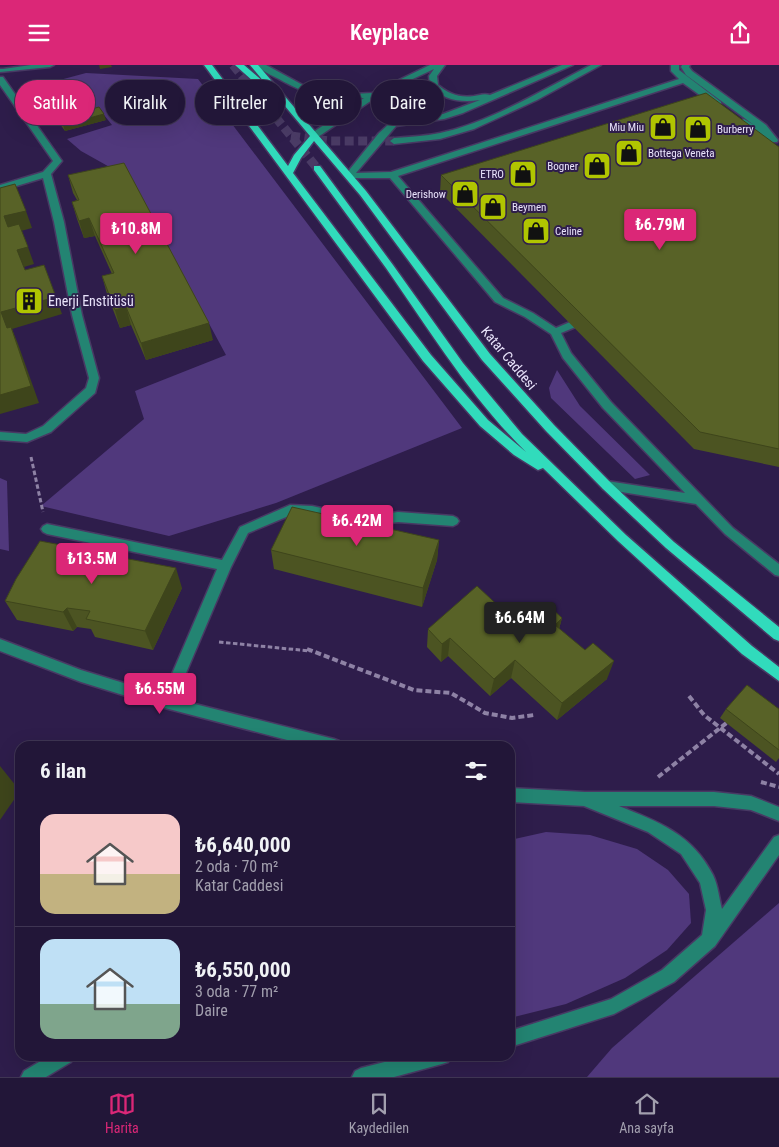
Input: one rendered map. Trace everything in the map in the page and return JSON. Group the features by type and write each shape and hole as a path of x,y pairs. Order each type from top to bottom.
{"main road":[{"path":"208,65 427,358 484,423 518,452 563,483"},
{"path":"240,65 259,80"},
{"name":"Katar Caddesi","path":"254,65 267,80"},
{"name":"Katar Caddesi","path":"285,101 348,176 486,357 550,428 607,486 670,545 779,635"},
{"path":"289,173 297,157 315,135"},
{"path":"317,168 390,267 459,366 518,437 563,483 702,610 779,675"}],"street":[{"path":"1,74 11,65"},
{"path":"1,74 50,65"},
{"path":"260,65 320,95 342,97 371,94"},
{"path":"404,80 436,65"},
{"path":"441,65 433,76 434,86 446,95 456,99 504,92"},
{"path":"444,117 568,65"},
{"path":"394,141 440,136 471,127 534,98 597,65"},
{"path":"675,65 675,71 684,81 757,131 777,141"},
{"path":"686,65 685,67 689,73 764,127 777,141"},
{"path":"0,188 46,174 58,161 1,74"},
{"path":"348,176 392,175 684,81"},
{"path":"315,135 371,96"},
{"path":"348,176 382,135 394,125"},
{"path":"0,436 27,438 47,429 91,390 94,378 77,315 59,221 46,174"},
{"path":"392,175 499,300 529,315 555,332 567,355 585,380 730,531 779,571"},
{"path":"555,332 599,314"},
{"path":"607,486 699,499"},
{"path":"167,702 225,566 244,530 290,510 312,511 363,522 398,517 453,521"},
{"path":"47,529 225,566"},
{"path":"0,645 27,657 101,683 315,741"},
{"path":"515,797 714,799 751,803 779,813"},
{"path":"585,799 653,827 686,849 707,880 714,910 709,940"},
{"path":"515,1037 614,1006 668,976 709,940 779,842"},
{"path":"30,1077 57,1061"},
{"path":"361,1077 423,1061"}],"path":[{"path":"27,438 47,529"},
{"path":"219,641 306,649 414,690 451,693 485,713 512,718 534,715"},
{"path":"689,696 704,715 779,774"},
{"path":"657,798 658,775 731,719"}],"shaded area":[{"path":"86,73 198,79 195,80 195,125 233,125 462,428 276,503 169,536 41,506 144,419 135,391 226,355 131,179 81,151 67,139 112,125 185,125 185,80 105,80 105,116 95,117 95,80 60,80"},
{"path":"557,370 580,406 650,475 635,479 551,398 549,388"},
{"path":"0,478 7,481 9,551 0,549"},
{"path":"546,832 590,835 637,849 668,870 689,894 691,923 667,950 625,978 566,1004 515,1017 515,839"},
{"path":"779,903 779,1077 587,1077 612,1048"}],"building":[{"path":"706,93 779,147 779,449 700,432 441,175"},
{"path":"99,107 104,114 95,116 95,108"},
{"path":"124,163 209,323 141,343 126,307 115,310 102,276 114,273 89,218 79,221 72,202 79,200 68,175"},
{"name":"Enerji Enstitüsü","path":"15,184 26,211 4,216 8,227 19,224 28,247 17,250 25,270 44,265 56,297 1,312 7,328 11,327 31,386 0,395 0,188"},
{"path":"292,507 439,540 423,588 271,550"},
{"path":"40,541 98,552 97,558 113,561 118,557 176,568 145,631 86,619 90,611 67,608 63,612 5,601 16,579"},
{"path":"477,586 521,627 548,605 562,618 555,625 585,650 593,643 614,661 562,703 515,660 494,679 450,638 442,644 428,629"},
{"path":"747,685 779,709 779,750 726,709"}],"tunnel":[{"path":"233,65 317,168"},
{"path":"291,136 329,141 394,141"}],"place":[{"name":"Miu Miu","path":"663,127"},
{"name":"Burberry","path":"698,129"},
{"name":"Bottega Veneta","path":"629,153"},
{"name":"Bogner","path":"597,166"},
{"name":"ETRO","path":"523,174"},
{"name":"Derishow","path":"465,194"},
{"name":"Beymen","path":"493,207"},
{"name":"Celine","path":"536,231"},
{"name":"Enerji Enstitüsü","path":"29,301"}]}
